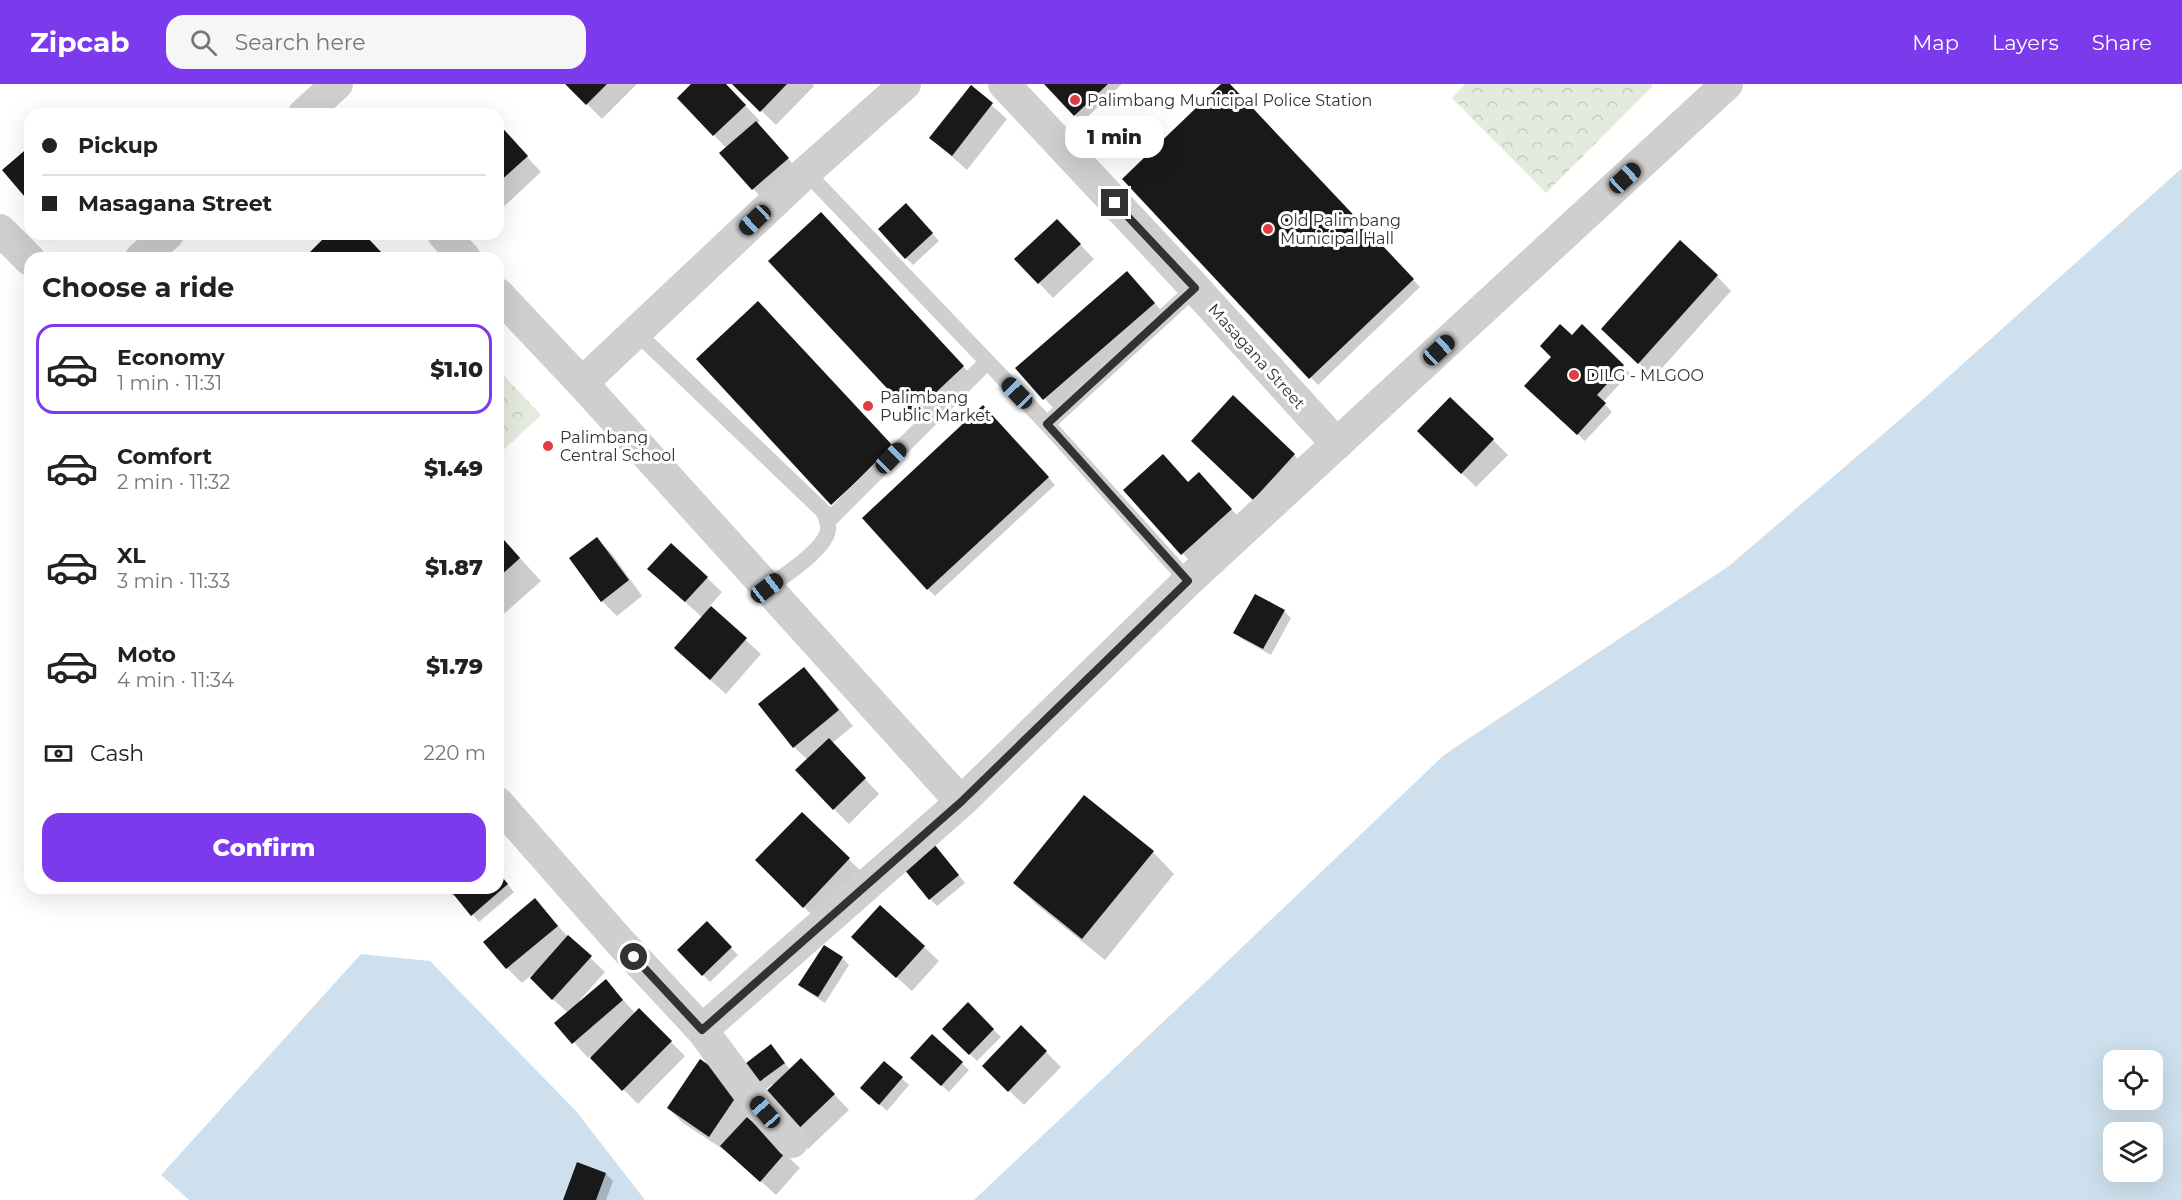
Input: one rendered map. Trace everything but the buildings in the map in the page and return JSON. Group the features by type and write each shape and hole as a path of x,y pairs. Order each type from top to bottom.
{"street":[{"path":"582,383 806,172 905,84"},
{"name":"Masagana Street","path":"1004,84 1337,444"},
{"path":"702,1030 961,802 1188,581 1727,84"},
{"path":"0,230 24,254"},
{"path":"148,252 161,240"},
{"path":"448,240 460,252"},
{"path":"504,300 582,383 961,802"},
{"path":"504,809 620,942 702,1030 751,1096 792,1142"}],"lane":[{"path":"806,172 1047,424 1188,581"},
{"path":"1047,424 1195,288"},
{"path":"635,331 824,512 828,531 819,547 767,588"},
{"path":"827,522 987,362"}],"green space":[{"path":"1465,84 1651,84 1653,86 1546,193 1452,98"},
{"path":"504,375 541,415 504,449"}],"water":[{"path":"2182,168 2182,1200 974,1200 1444,755 1729,566 1910,411"},
{"path":"361,954 430,961 576,1111 645,1200 189,1200 161,1175"}],"place":[{"name":"Palimbang Municipal Police Station","path":"1075,100"},
{"name":"Old Palimbang Municipal Hall","path":"1268,229"},
{"name":"DILG - MLGOO","path":"1574,375"},
{"name":"Palimbang Public Market","path":"868,406"},
{"name":"Palimbang Central School","path":"548,446"}],"route":[{"path":"634,957 702,1030 961,802 1188,581 1047,424 1195,288 1115,203"}]}
